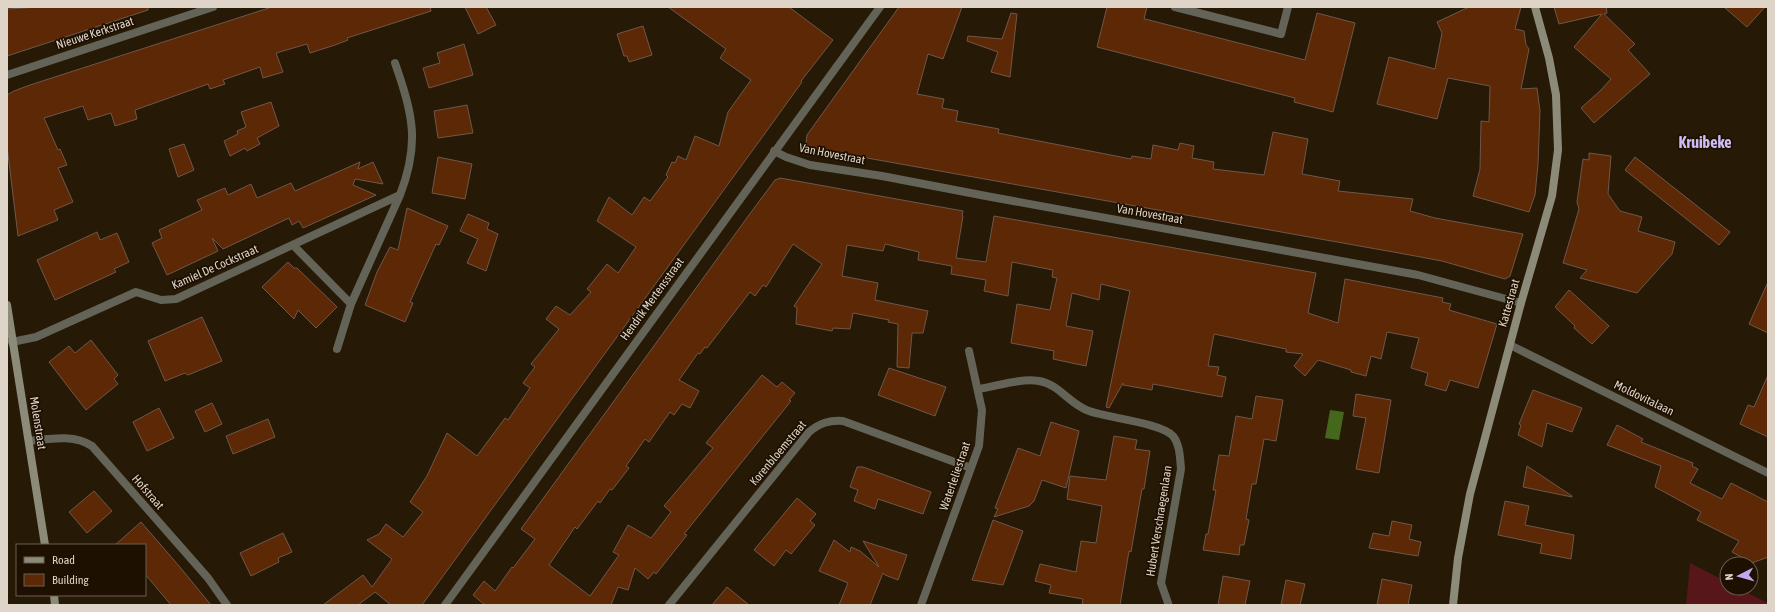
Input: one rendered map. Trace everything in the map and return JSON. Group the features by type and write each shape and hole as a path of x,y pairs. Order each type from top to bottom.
{"street":[{"name":"Nieuwe Kerkstraat","path":"7,75 213,7"},
{"name":"Hendrik Mertensstraat","path":"445,605 880,7"},
{"path":"1175,7 1281,34 1288,7"},
{"name":"Kattestraat","path":"1453,605 1458,558 1470,494 1521,303 1552,196 1558,150 1556,95 1549,58 1535,7"},
{"path":"337,349 351,304 408,174 413,145 410,113 395,63"},
{"name":"Van Hovestraat","path":"774,151 786,157 810,164 1418,275 1521,303"},
{"name":"Kamiel De Cockstraat","path":"12,342 36,338 136,292 161,300 176,299 400,195"},
{"path":"293,245 351,304"},
{"name":"Molenstraat","path":"7,305 45,544"},
{"name":"Moldovitalaan","path":"1510,345 1768,473"},
{"name":"Waterleliestraat","path":"921,605 980,446 982,410 979,389 970,351"},
{"name":"Hubert Verschraegenlaan","path":"979,389 1026,380 1040,381 1053,385 1065,397 1086,410 1105,416 1162,428 1173,436 1180,450 1181,468 1161,583 1168,603"},
{"name":"Korenbloemstraat","path":"669,605 809,432 818,424 831,420 843,421 971,468"},
{"name":"Hofstraat","path":"28,441 59,438 76,439 84,441 92,446 208,578 227,605"}],"shaded area":[{"path":"1330,410 1344,412 1339,440 1325,438"},
{"path":"1690,563 1719,578 1719,596 1754,596 1768,603 1768,605 1686,605"}],"building":[{"path":"40,7 148,7 148,10 7,56 7,9"},
{"path":"272,7 430,7 431,11 347,38 348,40 310,53 307,44 276,53 283,72 263,78 260,67 223,80 225,84 210,89 208,84 135,110 137,119 115,126 111,113 88,120 83,106 44,118 58,150 60,149 67,165 58,168 73,202 54,210 58,220 18,236 7,146 7,95 30,85"},
{"path":"465,7 486,7 496,25 478,34"},
{"path":"668,7 789,7 833,40 801,81 802,82 763,136 422,605 391,605 375,592 358,605 323,605 363,575 372,587 392,559 367,540 379,534 386,524 403,537 423,512 410,502 427,476 447,433 477,456 505,418 508,420 530,388 523,383 535,367 531,364 559,329 546,319 556,306 570,315 591,292 587,289 607,264 618,273 636,247 597,221 609,197 632,215 644,197 650,201 668,177 666,175 672,162 675,163 678,156 686,160 695,136 719,146 728,112 751,80 720,58 726,49"},
{"path":"899,7 962,7 943,59 928,54 917,94 944,99 942,108 958,111 956,121 999,129 998,133 1131,159 1132,156 1151,159 1153,145 1178,150 1180,143 1194,146 1192,158 1214,162 1213,169 1264,175 1273,132 1308,139 1302,174 1340,181 1338,191 1413,199 1410,211 1435,218 1523,234 1510,276 1505,279 1442,261 811,148 806,143 807,135"},
{"path":"1107,7 1147,7 1144,19 1305,60 1317,13 1355,23 1333,112 1294,102 1295,98 1097,47"},
{"path":"1469,7 1521,7 1515,29 1524,31 1526,45 1529,49 1521,89 1537,88 1540,111 1535,195 1529,212 1473,196 1480,169 1481,121 1489,122 1490,86 1448,78 1437,119 1377,104 1389,57 1435,69 1442,33 1437,22"},
{"path":"1554,7 1606,7 1607,13 1604,14 1635,44 1628,50 1650,74 1594,123 1581,108 1611,79 1574,47 1602,14 1559,24"},
{"path":"1724,7 1765,7 1747,27"},
{"path":"1011,13 1017,14 1010,77 991,72 998,52 967,41 968,36 1002,39"},
{"path":"643,26 652,55 629,62 627,56 624,56 617,34"},
{"path":"464,44 473,75 429,88 423,68 440,63 437,53"},
{"path":"271,102 279,126 257,138 260,144 247,151 245,148 230,156 224,141 238,134 237,131 246,127 241,112"},
{"path":"467,105 473,133 438,138 434,111"},
{"path":"184,144 194,170 178,177 169,149"},
{"path":"1589,153 1611,156 1608,194 1620,211 1642,217 1638,231 1675,242 1672,254 1637,293 1580,278 1587,270 1563,263 1579,209 1577,202 1583,159 1589,160"},
{"path":"438,157 472,164 465,199 432,193"},
{"path":"1635,157 1730,232 1719,245 1625,170"},
{"path":"360,162 358,169 373,162 383,184 355,179 353,185 376,195 303,228 299,221 292,225 289,218 223,249 212,238 218,251 167,275 152,243 162,238 159,230 202,210 197,200 225,188 228,195 251,184 257,198 291,183 295,191"},
{"path":"780,178 963,211 956,258 986,262 994,216 1316,273 1308,313 1338,323 1345,279 1443,298 1442,302 1451,304 1449,310 1497,324 1478,388 1450,380 1446,391 1425,385 1428,373 1411,368 1419,338 1387,332 1381,359 1371,356 1366,376 1318,360 1305,376 1294,366 1303,354 1286,352 1286,349 1214,334 1208,366 1219,367 1217,375 1226,377 1222,397 1153,384 1152,390 1123,385 1123,383 1109,408 1106,407 1130,291 1101,284 1099,300 1072,293 1066,326 1093,331 1086,366 1053,359 1054,351 1011,343 1017,304 1050,310 1057,278 1052,277 1053,270 1012,262 1008,296 984,291 986,280 951,274 952,266 918,260 919,252 885,244 883,251 847,245 842,276 878,283 875,300 928,311 923,333 912,333 909,368 897,367 898,324 888,322 889,320 853,313 850,329 833,328 832,331 796,324 797,308 794,306 822,264 793,244 766,287 763,285 755,296 750,292 707,348 705,347 700,354 698,353 679,380 699,391 690,408 682,404 674,415 670,412 649,442 645,439 626,466 629,468 612,490 610,489 600,503 598,501 577,529 575,527 549,565 590,596 619,555 613,552 628,525 651,538 671,512 664,506 713,448 706,443 762,375 777,387 782,382 795,393 789,400 791,401 684,534 687,535 656,574 654,572 648,579 635,568 628,590 618,587 611,605 485,605 473,595 484,581 495,591 535,539 521,529 749,215 775,180"},
{"path":"407,208 448,226 439,245 436,244 418,284 410,302 413,303 405,322 365,305 377,272 390,247 398,250"},
{"path":"468,214 489,223 487,229 498,234 486,271 467,263 478,239 460,231"},
{"path":"97,232 100,240 117,233 129,262 114,269 116,272 55,300 37,260"},
{"path":"288,262 294,268 297,268 337,307 316,328 298,310 294,319 262,287"},
{"path":"1768,282 1768,333 1749,324"},
{"path":"1569,290 1609,326 1592,344 1574,328 1575,326 1555,307"},
{"path":"202,317 222,361 188,375 185,373 165,381 148,341"},
{"path":"91,340 118,375 114,379 118,384 86,410 49,362 69,346 75,353"},
{"path":"889,368 946,387 935,416 878,395"},
{"path":"1768,375 1768,437 1740,424 1748,405 1754,407"},
{"path":"1533,390 1582,408 1572,432 1547,423 1542,447 1518,435 1521,425 1519,424"},
{"path":"1356,394 1391,400 1379,473 1356,469 1366,418 1353,416"},
{"path":"1256,396 1283,400 1276,441 1264,439 1256,484 1252,484 1246,519 1249,520 1244,545 1240,545 1239,555 1203,550 1206,534 1208,534 1216,490 1213,490 1219,455 1229,456 1236,416 1252,419"},
{"path":"212,403 222,424 205,432 195,411"},
{"path":"159,408 174,438 147,451 133,422"},
{"path":"268,419 275,437 233,454 226,436"},
{"path":"1051,422 1079,431 1066,488 1042,480 1034,501 1029,506 994,517 998,509 995,508 1018,448 1040,456"},
{"path":"1617,425 1643,439 1641,442 1693,463 1692,466 1698,469 1690,483 1722,499 1731,483 1768,502 1768,557 1759,560 1759,556 1739,556 1732,552 1739,541 1697,520 1701,512 1655,487 1661,466 1607,445"},
{"path":"1114,436 1137,440 1135,449 1150,451 1144,489 1142,489 1131,552 1129,551 1120,605 1082,605 1083,599 1049,593 1051,585 1035,581 1040,564 1076,572 1081,541 1096,543 1102,506 1067,499 1070,476 1106,480"},
{"path":"1527,466 1572,496 1572,497 1523,487"},
{"path":"857,467 863,467 931,492 923,514 878,499 875,509 854,501 858,490 850,487"},
{"path":"94,491 112,511 87,533 69,512"},
{"path":"797,498 816,514 810,521 815,525 791,554 786,550 774,566 754,550"},
{"path":"1505,501 1529,506 1525,525 1574,535 1571,559 1540,553 1542,544 1498,535"},
{"path":"993,520 1023,531 1003,585 972,580"},
{"path":"1392,521 1412,525 1409,539 1421,542 1418,556 1369,548 1373,533 1389,536"},
{"path":"141,522 211,605 171,605 146,575 146,544 116,544"},
{"path":"283,533 292,552 278,558 279,562 251,576 240,553"},
{"path":"834,540 850,552 851,547 860,551 879,567 863,541 907,555 898,580 883,573 870,605 839,605 848,583 819,571"},
{"path":"1223,576 1250,581 1245,605 1218,605"},
{"path":"1382,579 1412,585 1408,605 1377,605"},
{"path":"1286,580 1305,584 1300,605 1281,605"},
{"path":"727,587 749,605 712,605"}],"district":[{"name":"Kruibeke","path":"1705,142"}]}
